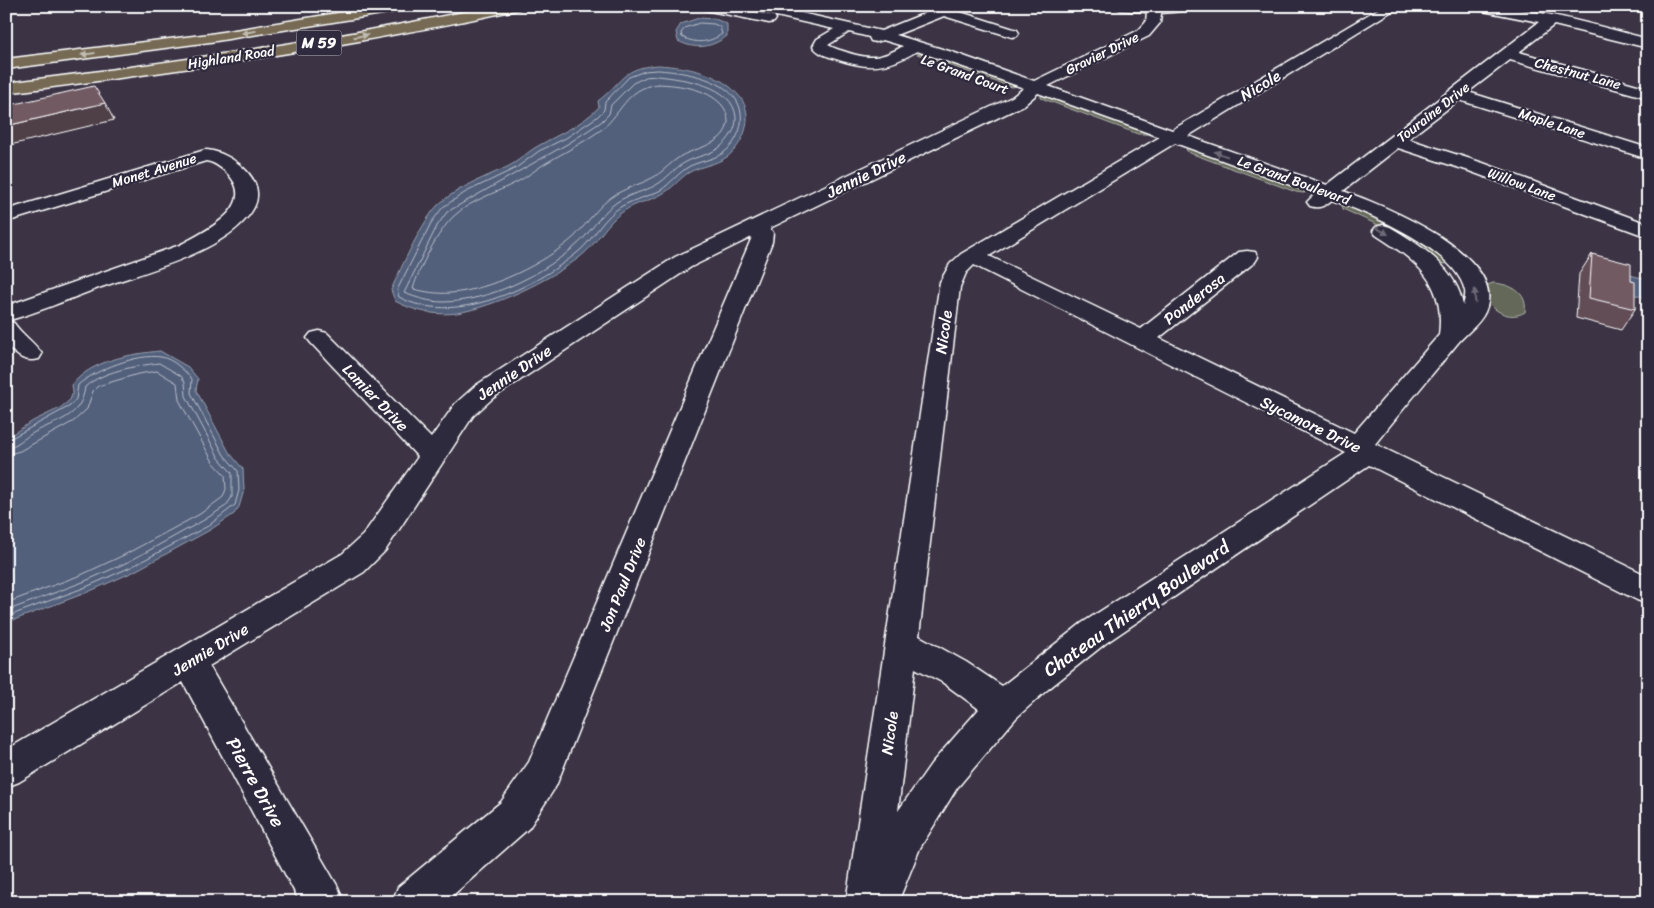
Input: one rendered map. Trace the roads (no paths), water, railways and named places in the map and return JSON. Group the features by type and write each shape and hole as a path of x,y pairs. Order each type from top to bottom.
{"highway":[{"name":"Highland Road","path":"6,64 298,25 407,6"},
{"name":"Highland Road","path":"6,88 278,50 514,6"},
{"path":"278,50 269,45 270,37 298,25"},
{"path":"123,73 170,53 166,44"}],"street":[{"name":"Le Grand Court","path":"705,6 842,31"},
{"name":"Le Grand Court","path":"750,6 910,48 1031,91"},
{"path":"1121,6 1154,9 1195,6"},
{"name":"Nicole","path":"867,902 949,287 958,268 973,256 1393,6"},
{"path":"1478,6 1551,20 1648,44"},
{"path":"875,39 950,8 1012,33"},
{"name":"Gravier Drive","path":"1031,91 1044,81 1144,33 1153,23 1154,9"},
{"name":"Touraine Drive","path":"1323,198 1551,20"},
{"name":"Le Grand Court","path":"842,31 822,42 820,46 828,51 873,62 886,61 910,48"},
{"name":"Chestnut Lane","path":"1507,54 1648,93"},
{"name":"Le Grand Boulevard","path":"1031,91 1323,198 1374,210 1408,226 1449,252 1463,267 1474,285 1476,304 1467,321 1451,336 1362,449"},
{"name":"Jennie Drive","path":"6,770 338,573 364,554 374,543 464,410 476,397 672,268 1018,101 1031,91"},
{"name":"Maple Lane","path":"1456,94 1648,154"},
{"name":"Willow Lane","path":"1395,141 1476,167 1648,231"},
{"name":"Monet Avenue","path":"6,216 205,156 222,158 241,175 248,186 247,201 238,215 222,229 199,243 159,260 6,314"},
{"name":"Le Grand Boulevard","path":"1323,198 1384,232 1409,248 1426,263 1445,285 1450,296 1454,322 1451,336"},
{"name":"Jon Paul Drive","path":"413,902 515,815 543,774 762,242 763,233 756,227"},
{"name":"Sycamore Drive","path":"973,256 1362,449 1645,583"},
{"name":"Ponderosa","path":"1142,340 1247,257"},
{"path":"6,328 10,335 30,354"},
{"name":"Lamier Drive","path":"319,338 433,456"},
{"name":"Chateau Thierry Boulevard","path":"878,902 893,861 920,812 944,776 1004,707 1054,662 1094,633 1362,449"},
{"path":"901,643 954,672 1004,707"},
{"name":"Pierre Drive","path":"189,662 322,902"}],"water":[{"path":"699,18 715,19 727,24 727,36 715,43 697,47 678,41 676,32 681,24"},
{"path":"658,65 681,67 714,77 723,82 740,97 747,113 746,129 738,145 727,157 688,173 666,192 624,211 612,221 580,257 553,275 505,299 472,310 449,314 425,312 409,308 395,301 391,290 419,232 439,204 463,188 511,165 534,148 585,119 599,107 598,101 629,73 637,69"},
{"path":"1593,266 1646,279 1646,298 1629,293"},
{"path":"160,351 188,367 198,379 196,390 229,452 243,469 244,490 239,507 234,514 210,530 133,572 88,592 6,623 6,438 33,421 60,408 70,400 73,392 72,385 80,376 90,370 124,356"}]}
